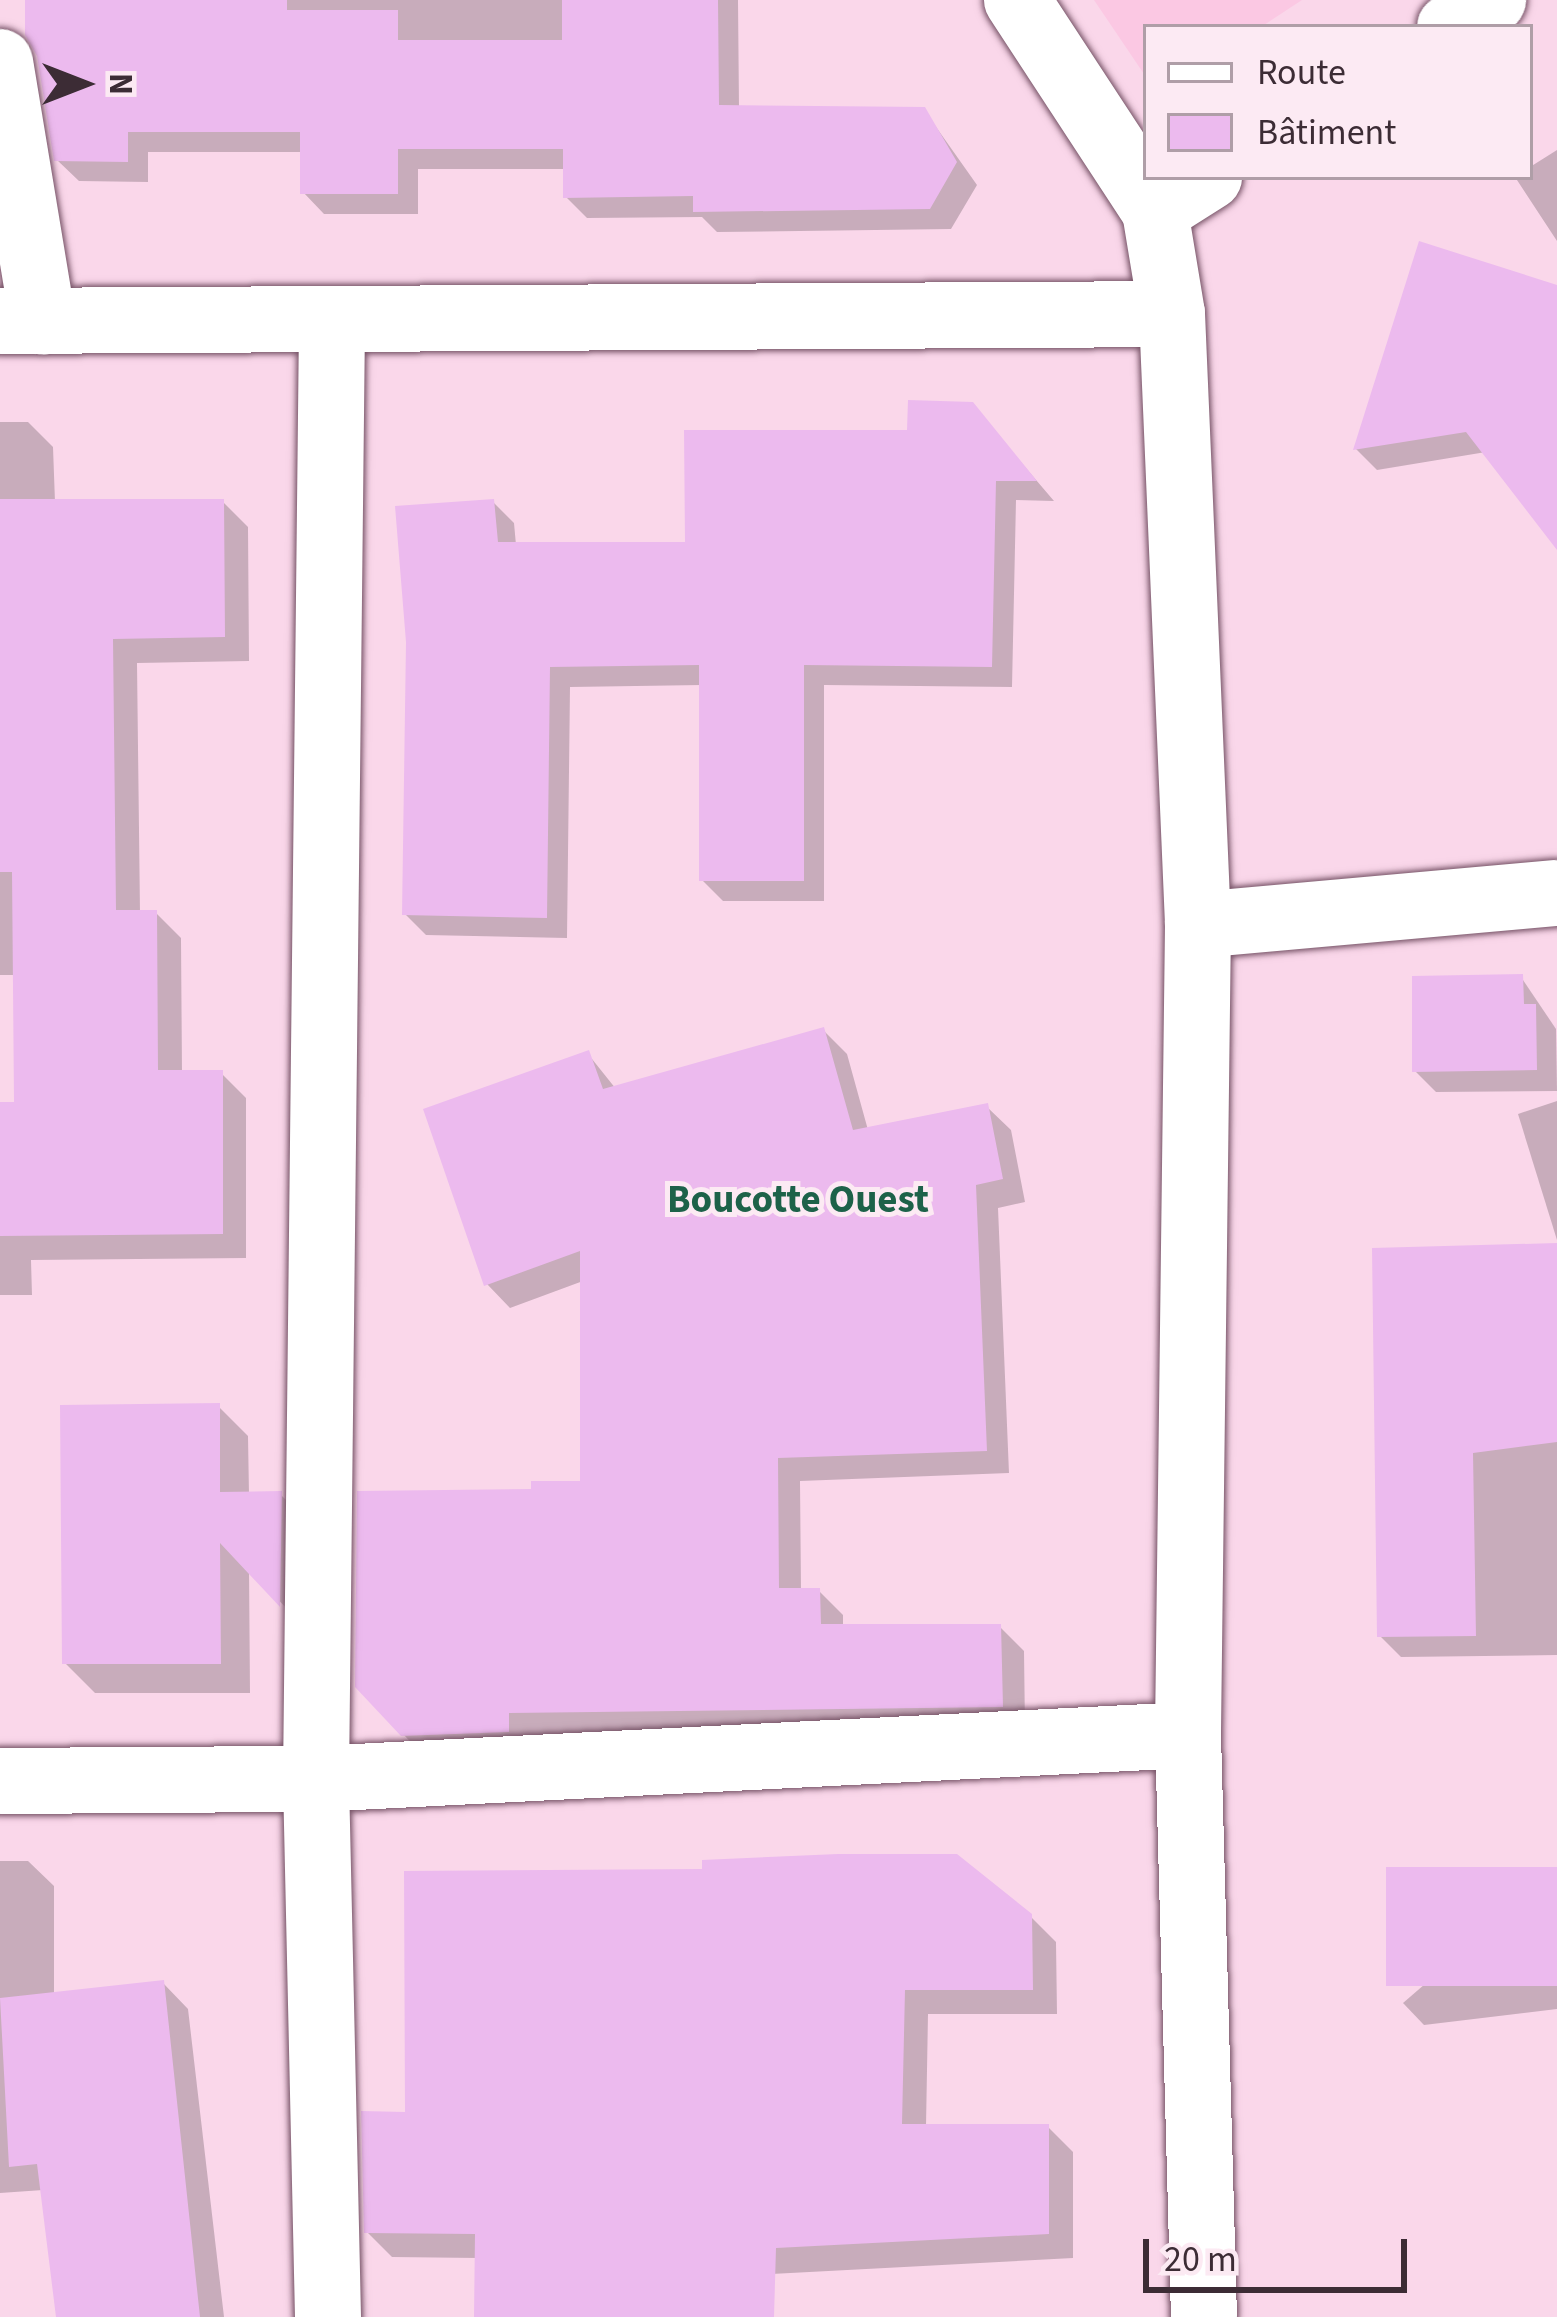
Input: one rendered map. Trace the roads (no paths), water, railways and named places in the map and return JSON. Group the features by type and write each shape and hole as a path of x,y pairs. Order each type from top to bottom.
{"street":[{"path":"1017,0 1143,148"},
{"path":"1455,24 1493,0"},
{"path":"0,62 21,321 332,323 1172,314"},
{"path":"1182,194 1172,314 1198,926 1188,1735 1204,2317"},
{"path":"328,2317 316,1779 332,323"},
{"path":"1198,926 1557,893"},
{"path":"0,1781 316,1779 1188,1735"}],"district":[{"name":"Boucotte Ouest","path":"798,1200"}]}
